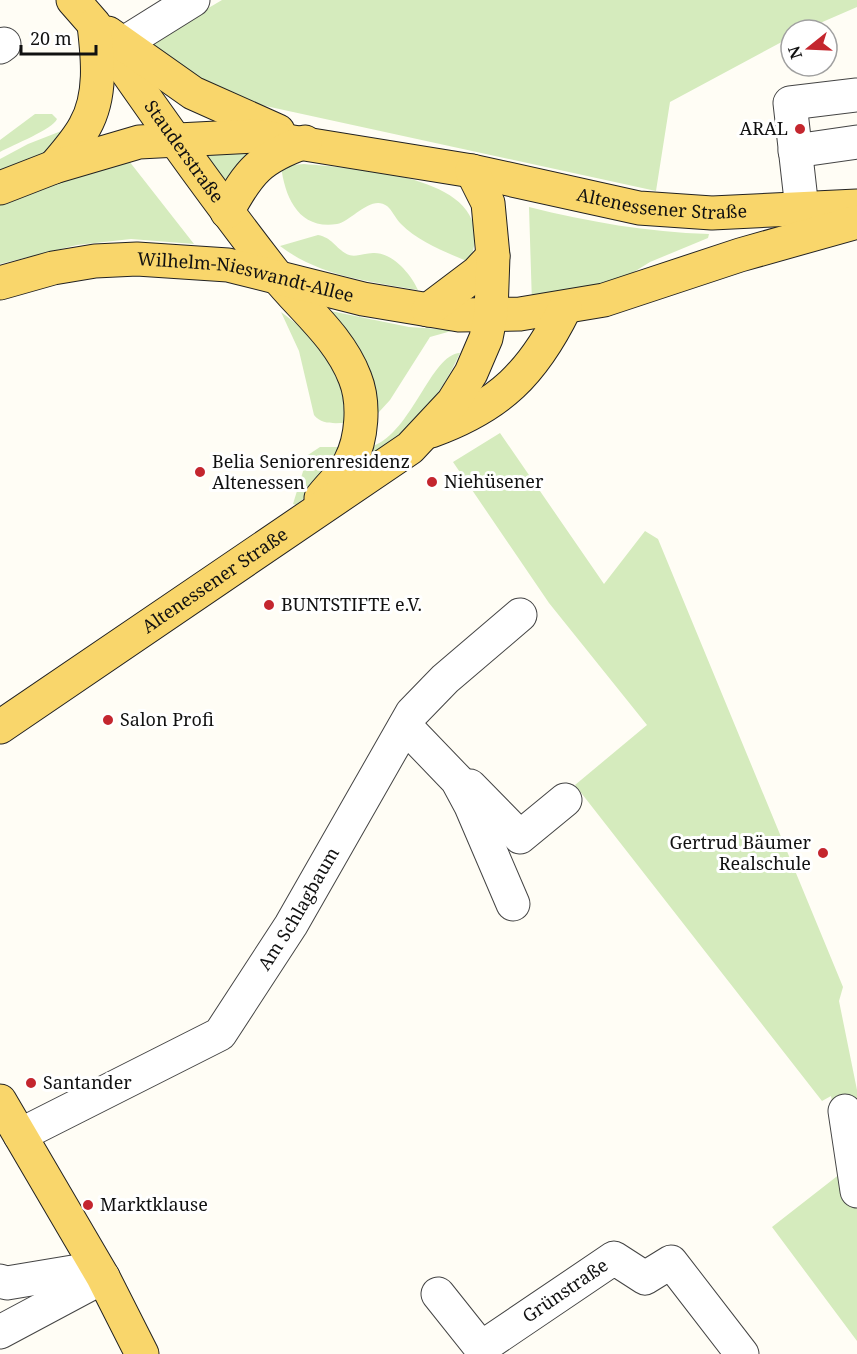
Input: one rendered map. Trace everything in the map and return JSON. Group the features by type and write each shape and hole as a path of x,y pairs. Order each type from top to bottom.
{"main road":[{"path":"83,12 193,93 305,142"},
{"path":"54,167 84,128 91,115 99,66 83,12"},
{"name":"Stauderstraße","path":"83,12 227,212 277,277 341,351 356,379 360,405 360,435 349,463 305,518"},
{"path":"0,188 54,167 139,142 256,136 305,142 472,171"},
{"path":"227,212 245,178 264,161 305,142"},
{"name":"Altenessener Straße","path":"472,171 639,208 712,213 857,206"},
{"name":"Altenessener Straße","path":"0,727 410,448 453,402 471,373 486,338 491,313 493,256 488,203 472,171"},
{"path":"491,313 520,314 565,308 641,290 740,255 857,222"},
{"path":"428,310 468,280 493,256"},
{"name":"Wilhelm-Nieswandt-Allee","path":"0,283 53,268 95,261 137,259 228,265 363,299 459,315 491,313"},
{"name":"Altenessener Straße","path":"427,432 461,420 493,402 518,382 548,342 565,308"},
{"path":"1,1104 20,1135 91,1274 142,1354"}],"street":[{"path":"124,43 193,0"},
{"path":"802,209 790,103 857,95"},
{"path":"795,151 857,142"},
{"name":"Am Schlagbaum","path":"20,1135 220,1034 291,925 412,713 445,680 520,615"},
{"path":"405,726 455,778 471,806 513,904"},
{"path":"455,778 474,788 520,837 565,800"},
{"path":"845,1111 857,1191"},
{"name":"Grünstraße","path":"438,1294 481,1348 614,1258 645,1278 671,1262 742,1354"},
{"path":"0,1281 7,1283 91,1274"},
{"path":"0,1332 91,1274"}],"green space":[{"path":"222,0 857,0 857,7 832,18 779,18 779,43 670,102 656,191 229,98 144,46"},
{"path":"35,114 52,114 57,119 41,132 0,152 0,140"},
{"path":"69,128 46,153 0,173 0,159 28,144"},
{"path":"265,151 224,182 207,155"},
{"path":"129,161 194,244 131,239 77,245 0,264 0,201"},
{"path":"304,164 389,174 420,182 447,194 467,210 475,233 469,262 416,236 401,224 387,206 381,203 368,206 337,224 324,225 304,217 290,200 281,166"},
{"path":"529,207 618,225 709,234 708,238 650,262 621,280 532,304"},
{"path":"318,235 330,240 348,255 373,253 387,256 406,271 418,290 328,271 295,256 280,246"},
{"path":"321,309 409,327 455,330 430,337 390,400 368,424"},
{"path":"281,312 307,334 327,360 341,389 346,423 324,422 314,415 299,351"},
{"path":"460,353 442,387 421,414 367,462 373,446 387,438 399,426 440,366 450,357"},
{"path":"500,433 604,584 645,531 658,539 843,987 839,1001 857,1090 857,1341 772,1227 845,1170 831,1096 822,1101 575,785 647,725 549,603 453,462"},
{"path":"320,447 341,447 309,494 296,505 293,504 308,455"}],"place":[{"name":"ARAL","path":"800,129"},
{"name":"Belia Seniorenresidenz Altenessen","path":"200,472"},
{"name":"Niehüsener","path":"432,482"},
{"name":"BUNTSTIFTE e.V.","path":"269,605"},
{"name":"Salon Profi","path":"108,720"},
{"name":"Gertrud Bäumer Realschule","path":"823,853"},
{"name":"Santander","path":"31,1083"},
{"name":"Marktklause","path":"88,1205"}]}
